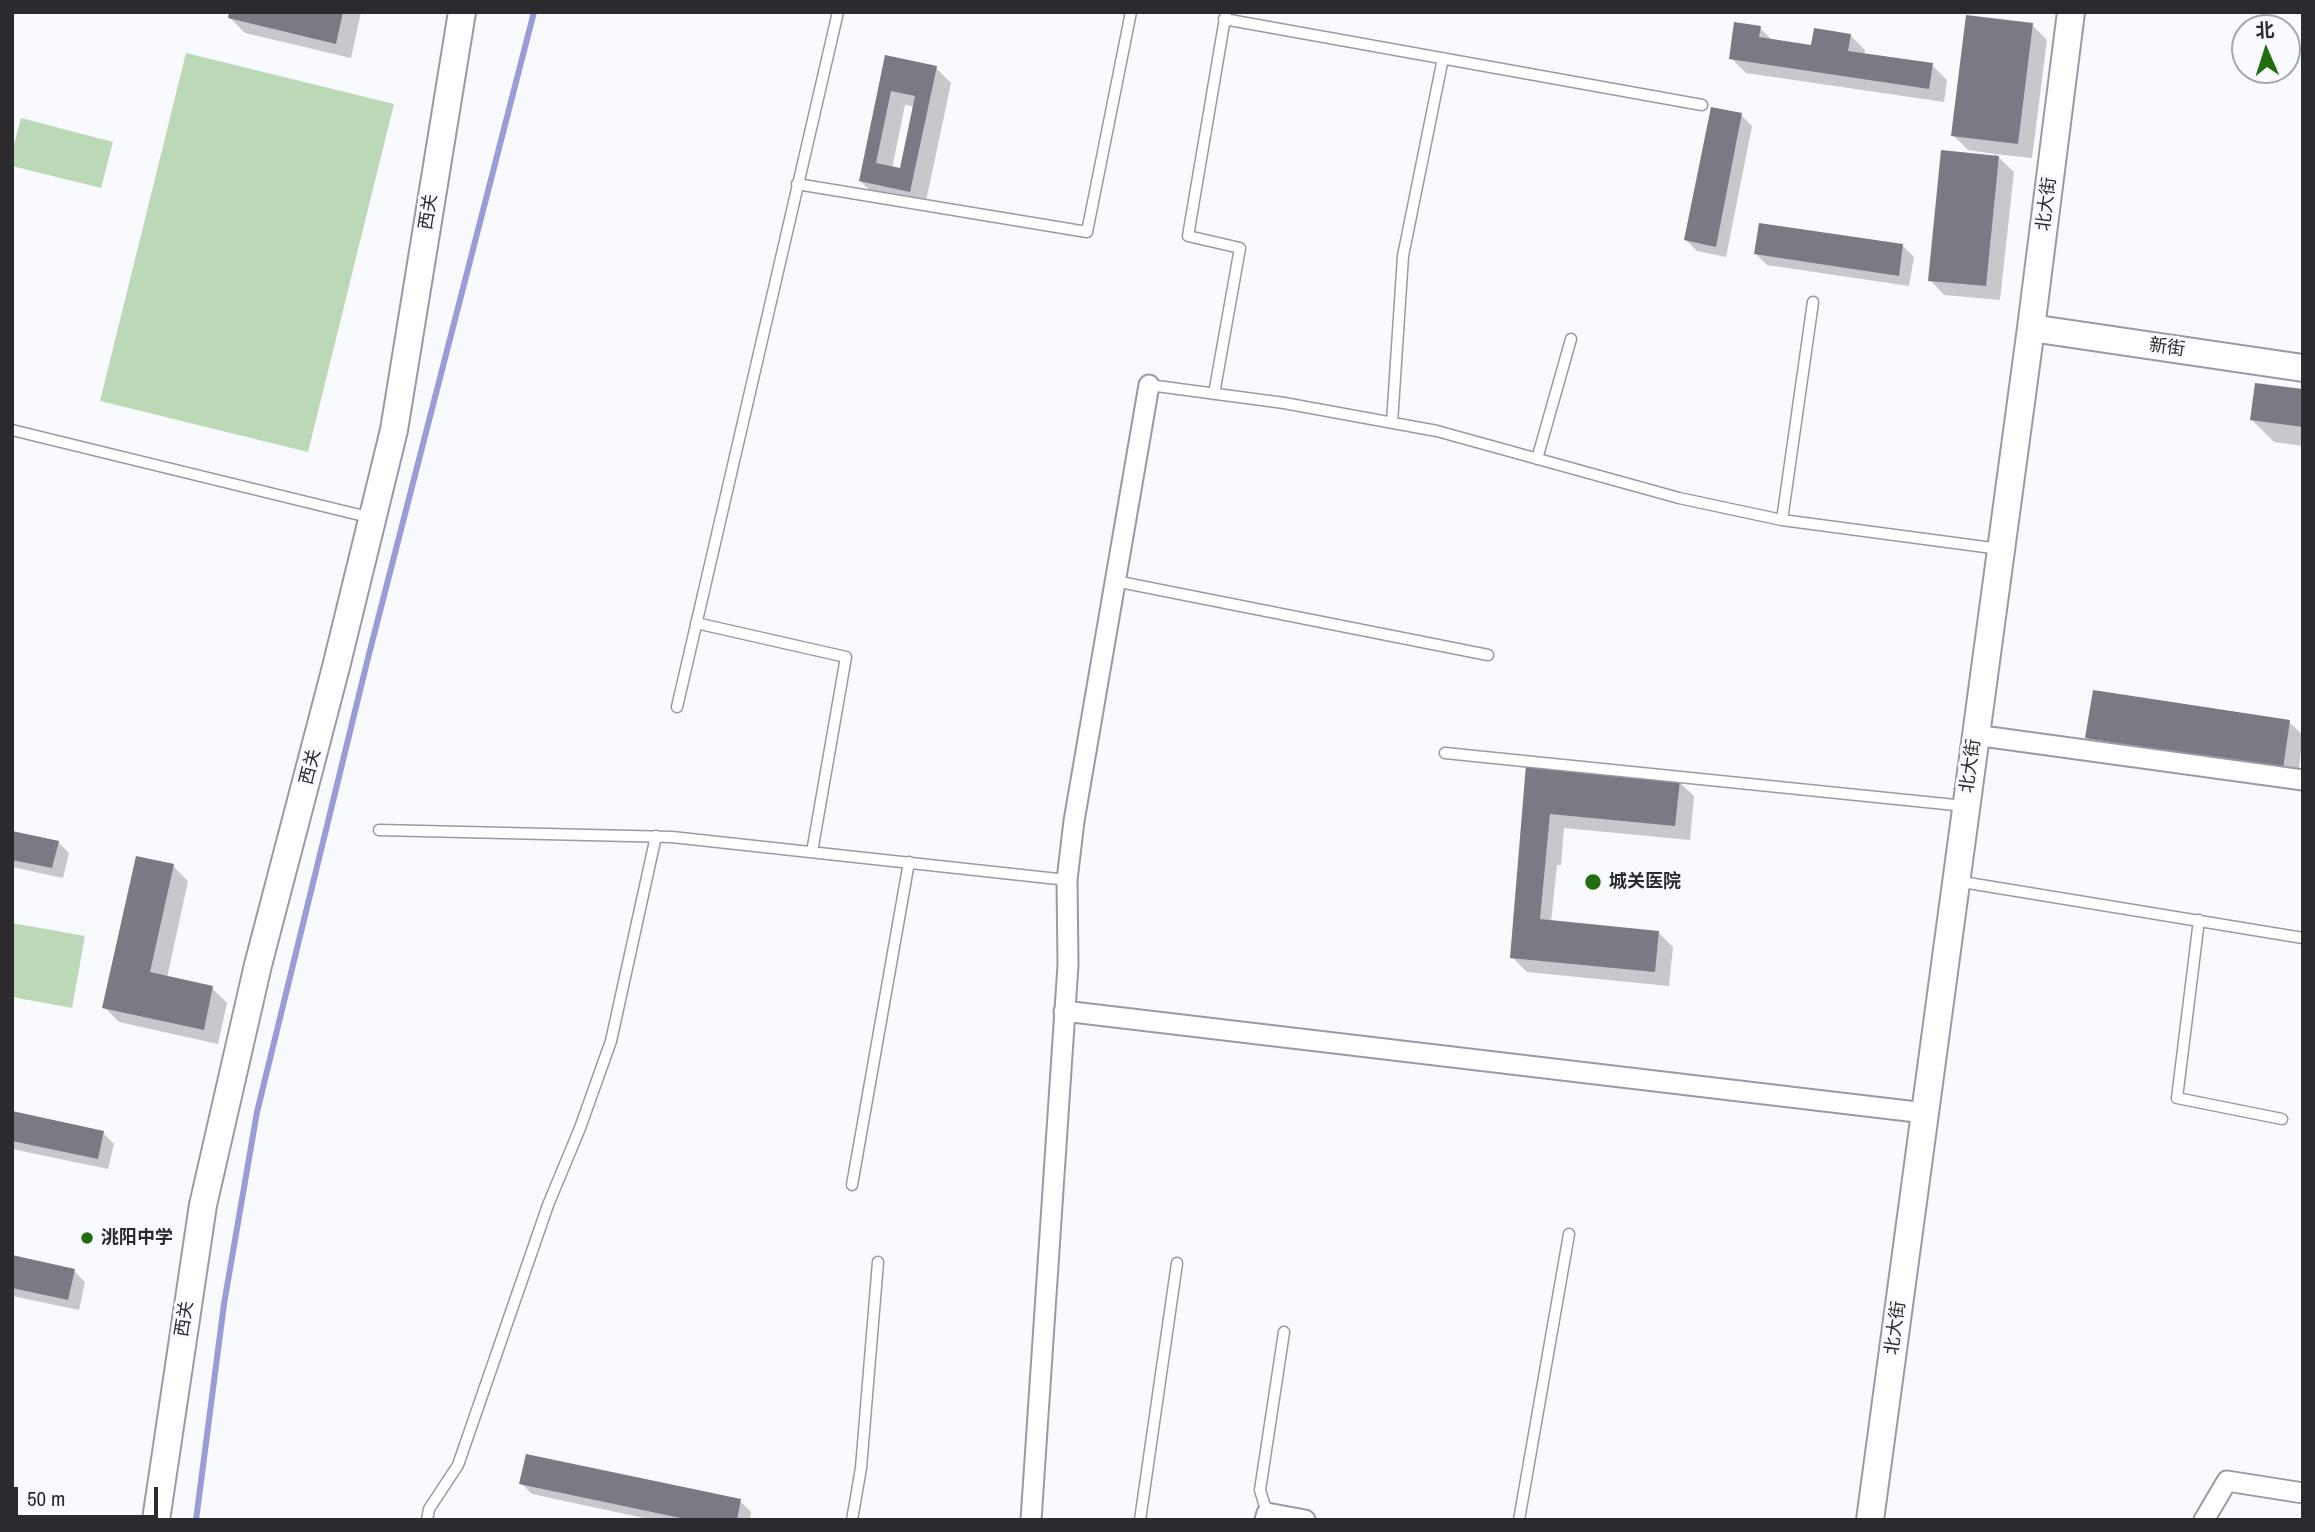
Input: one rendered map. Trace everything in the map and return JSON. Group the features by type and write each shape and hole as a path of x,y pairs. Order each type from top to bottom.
{"street":[{"name":"西关","path":"156,1520 203,1205 258,965 336,667 394,430 462,12"},
{"name":"北大街","path":"1870,1520 2031,328 2071,12"},
{"name":"新街","path":"2031,328 2303,368"},
{"path":"1031,1520 1068,965 1067,880 1074,821 1149,385"},
{"path":"1975,735 2303,780"},
{"path":"1064,1011 1925,1112"},
{"path":"2204,1520 2227,1481 2303,1493"},
{"path":"1266,1517 1305,1520"}],"lane":[{"path":"677,707 838,12"},
{"path":"797,184 1087,232 1131,12"},
{"path":"1214,394 1240,248 1188,236 1225,16 1702,104"},
{"path":"1392,422 1403,256 1443,58"},
{"path":"1782,520 1813,302"},
{"path":"1537,459 1572,339"},
{"path":"1149,385 1284,403 1437,431 1679,498 1782,520 2000,549"},
{"path":"12,430 372,518"},
{"path":"1115,581 1488,655"},
{"path":"696,623 846,657 812,852"},
{"path":"1445,754 1966,806"},
{"path":"379,830 656,836 1067,880"},
{"path":"427,1520 429,1509 458,1465 548,1205 580,1128 611,1041 656,836"},
{"path":"852,1185 909,862"},
{"path":"1956,881 2303,938"},
{"path":"2199,920 2177,1098 2282,1119"},
{"path":"1519,1520 1569,1234"},
{"path":"852,1520 860,1468 877,1262"},
{"path":"1140,1520 1177,1263"},
{"path":"1266,1517 1260,1490 1284,1332"}],"green space":[{"path":"186,53 394,104 308,452 100,401"},
{"path":"21,118 113,142 101,188 12,166 12,152"},
{"path":"12,923 85,936 72,1008 12,997"}],"building":[{"path":"229,12 343,12 336,44 228,18"},
{"path":"1966,15 2033,23 2018,144 1951,136"},
{"path":"1734,22 1761,26 1759,37 1811,45 1814,28 1851,34 1848,51 1933,63 1929,89 1729,59"},
{"path":"885,55 937,66 910,192 859,181","holes":["891,91 915,96 900,168 876,163"]},
{"path":"1711,107 1742,113 1716,247 1684,240"},
{"path":"1941,150 1999,156 1986,286 1928,281"},
{"path":"1759,223 1903,244 1899,276 1754,254"},
{"path":"2255,383 2303,389 2303,427 2250,420"},
{"path":"2093,690 2290,720 2283,769 2085,738"},
{"path":"1526,765 1680,780 1675,826 1550,814 1540,919 1659,931 1655,972 1510,958"},
{"path":"12,831 59,841 52,868 12,860"},
{"path":"136,856 174,864 150,972 213,986 204,1030 102,1008"},
{"path":"12,1111 104,1131 98,1159 12,1141"},
{"path":"12,1255 75,1269 68,1300 12,1288"},
{"path":"526,1454 741,1499 737,1520 690,1520 519,1484"}],"waterway":[{"path":"196,1520 224,1304 257,1112 368,658 534,12"}],"place":[{"name":"城关医院","path":"1593,882"},
{"name":"洮阳中学","path":"87,1238"}]}
